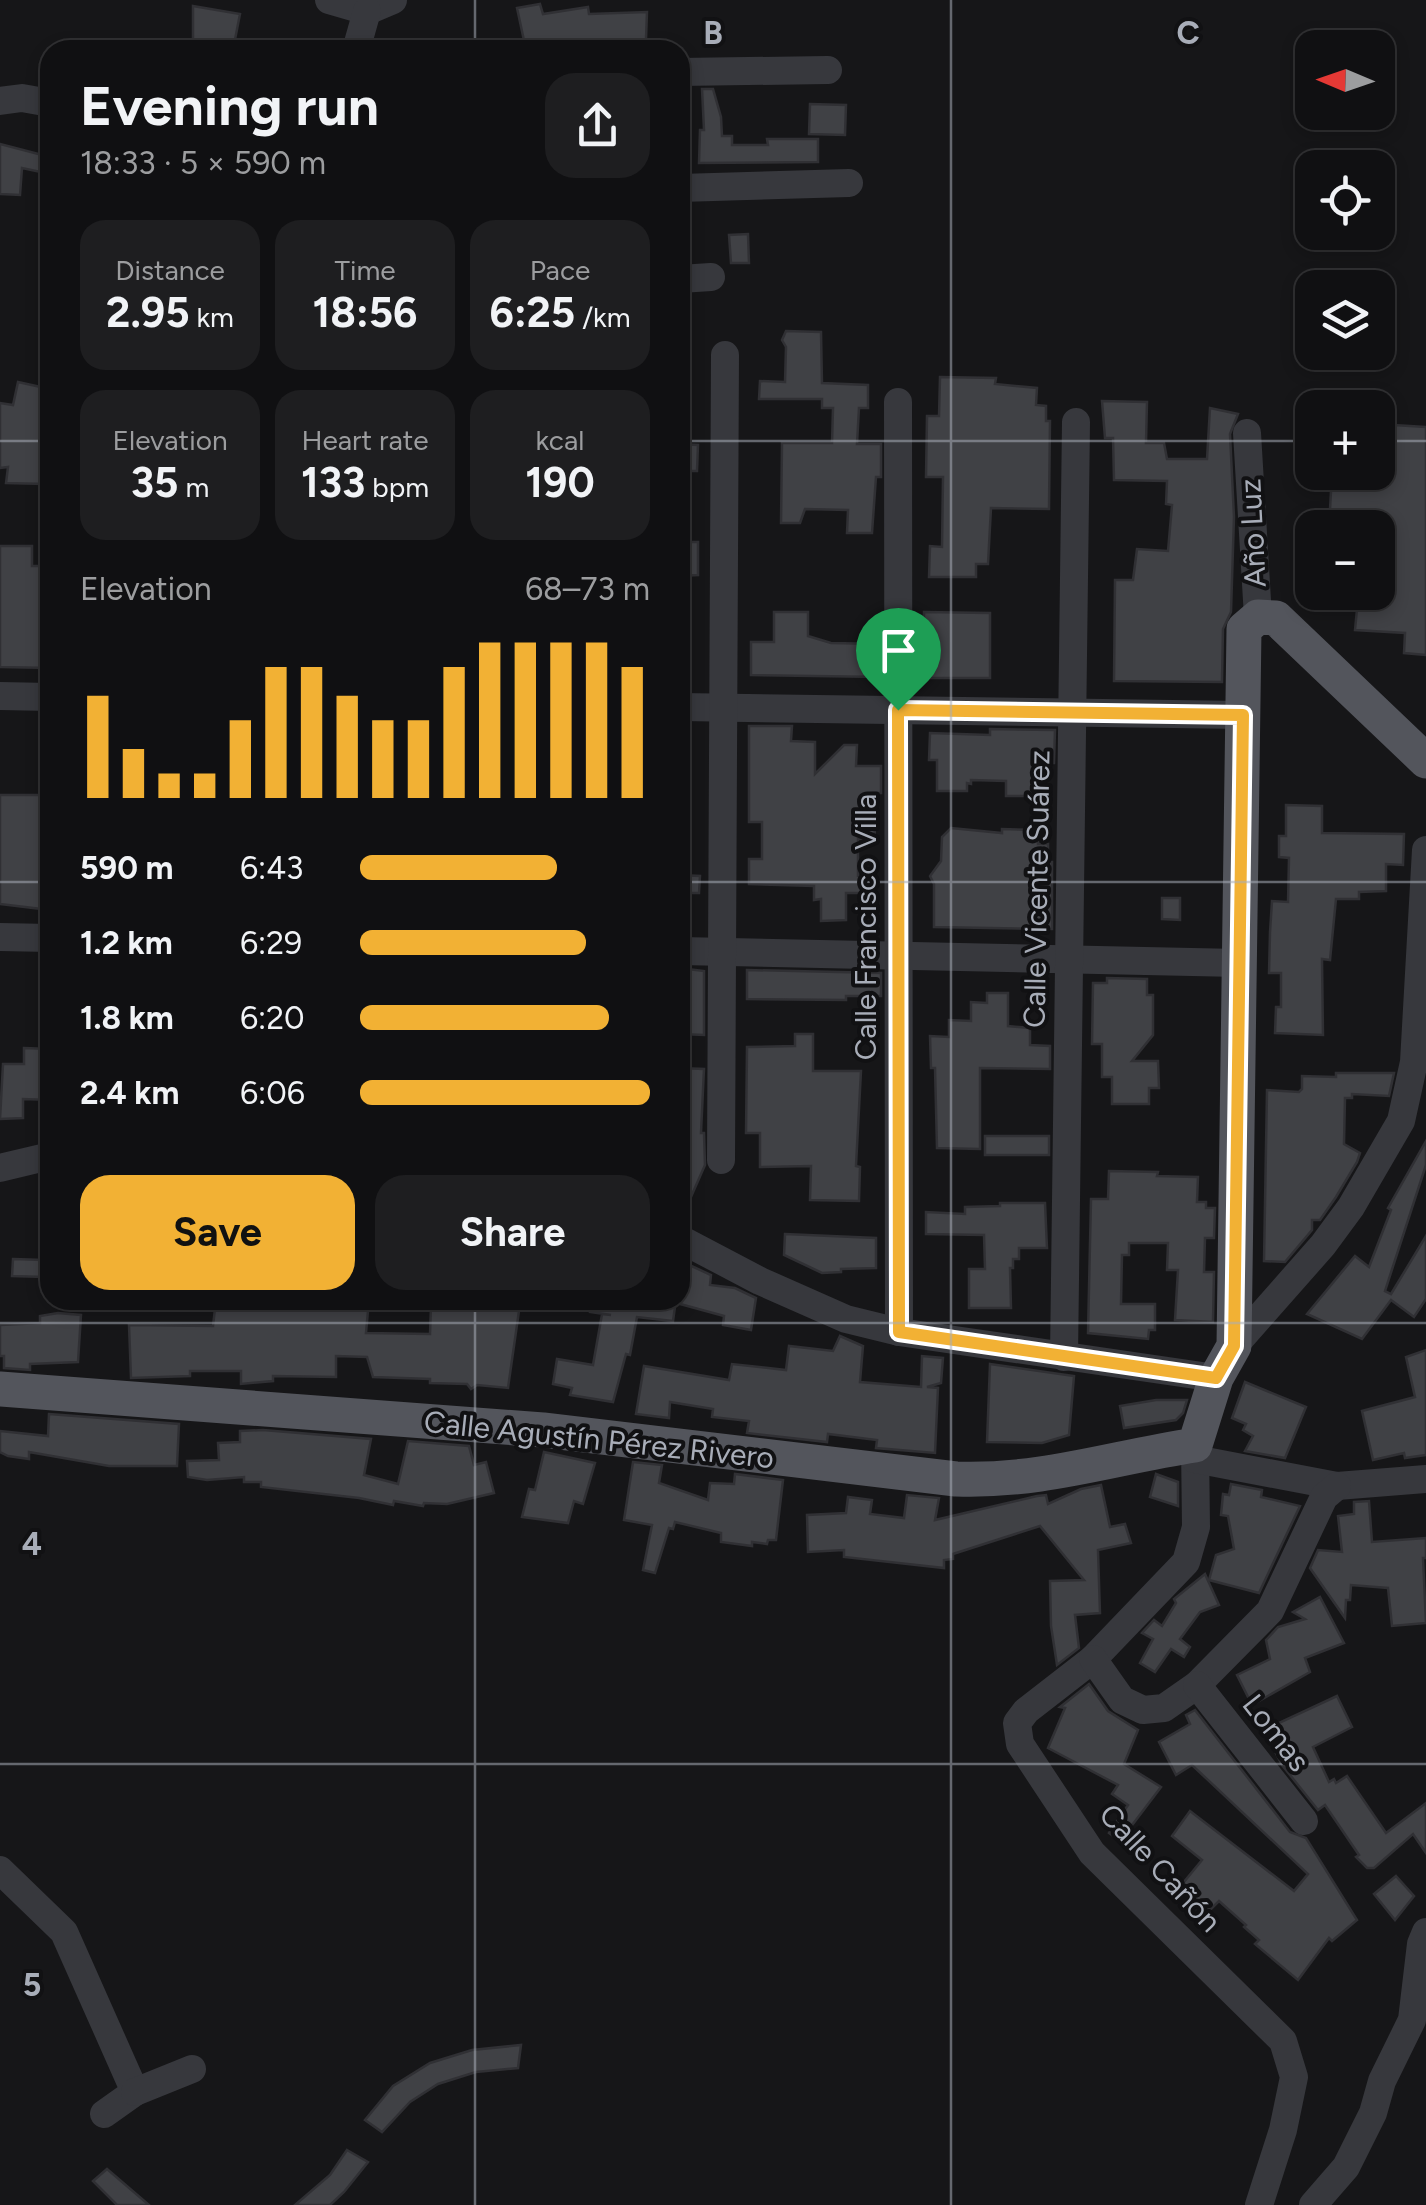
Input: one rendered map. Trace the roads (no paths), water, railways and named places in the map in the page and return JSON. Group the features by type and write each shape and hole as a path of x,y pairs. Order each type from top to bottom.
{"main road":[{"name":"Año Luz","path":"1234,1346 1244,629 1258,617"},
{"path":"1258,617 1276,618 1426,761"},
{"path":"1195,1452 1216,1378 1234,1346"},
{"name":"Calle Agustín Pérez Rivero","path":"0,1389 543,1430 956,1480 1048,1476 1195,1452"}],"street":[{"path":"329,0 380,5 361,40"},
{"path":"690,72 828,70"},
{"path":"0,101 22,98 40,101"},
{"path":"690,188 850,183"},
{"path":"690,279 711,278"},
{"path":"720,1160 725,355"},
{"name":"Calle Francisco Villa","path":"898,402 899,1332"},
{"name":"Calle Vicente Suárez","path":"1064,1357 1076,422"},
{"name":"Año Luz","path":"1247,433 1258,617"},
{"path":"0,696 40,697"},
{"path":"690,707 1243,715"},
{"path":"1234,1346 1323,1245 1413,1116 1426,850"},
{"path":"0,937 40,938"},
{"path":"690,951 1239,963"},
{"path":"0,1168 40,1158"},
{"path":"690,1245 760,1282 846,1319 899,1332 1216,1378"},
{"name":"Calle Agustín Pérez Rivero","path":"1195,1452 1337,1486 1426,1480"},
{"name":"Calle Cañón","path":"1195,1452 1196,1527 1186,1562 1094,1659 1026,1711 1017,1724 1020,1744 1092,1852 1283,2041 1294,2078 1259,2205"},
{"path":"1094,1659 1122,1700 1143,1710 1164,1708 1197,1685 1270,1611 1324,1497 1337,1486"},
{"name":"Lomas","path":"1197,1685 1304,1821"},
{"path":"0,1870 64,1932 135,2092"},
{"path":"1314,2205 1346,2167 1412,2020 1421,1944 1426,1932"},
{"path":"104,2114 135,2092 192,2069"}]}
